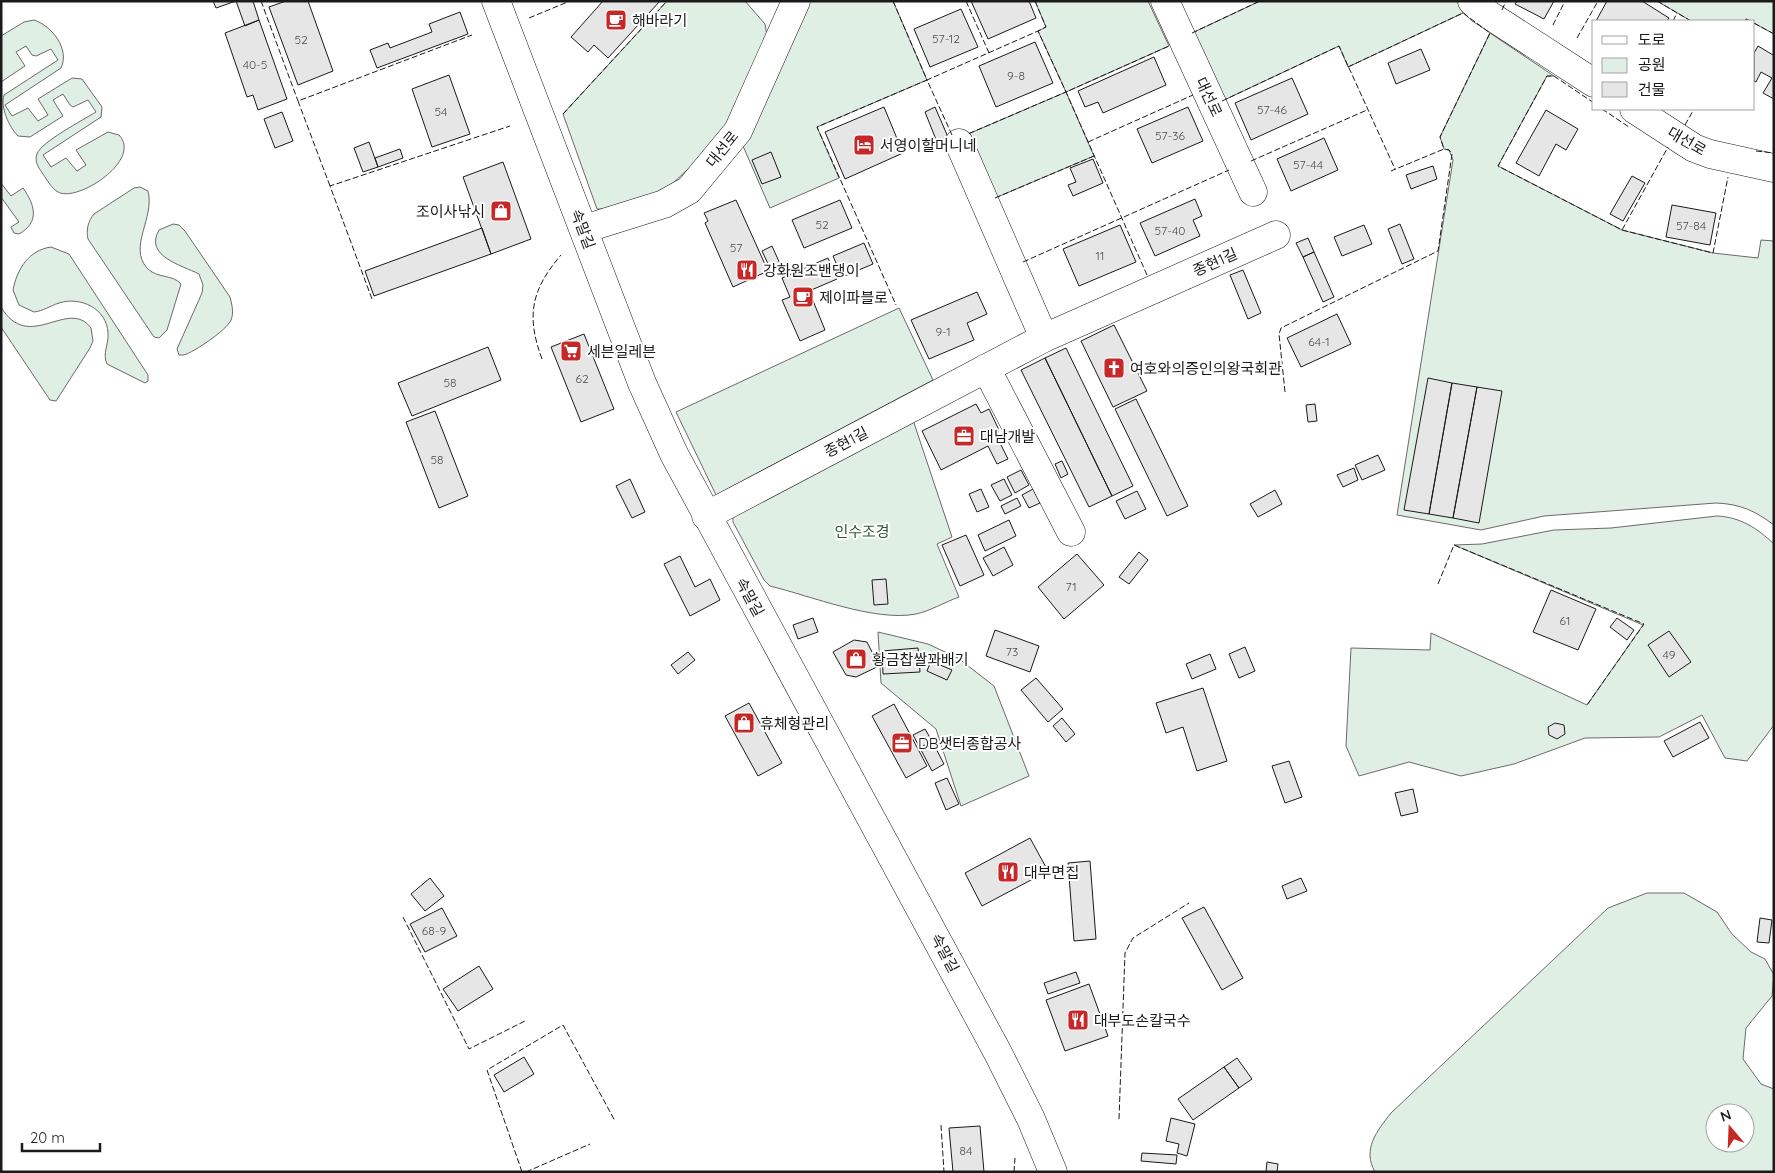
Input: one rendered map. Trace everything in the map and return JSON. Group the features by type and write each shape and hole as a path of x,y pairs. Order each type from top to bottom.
{"street":[{"name":"속말길","path":"496,1 642,383 674,454 998,1053 1031,1119 1053,1172"},
{"name":"대선로","path":"584,230 664,204 689,190 738,131 796,1"},
{"name":"대선로","path":"1164,1 1254,192"},
{"path":"1472,1 1480,9 1592,81"},
{"name":"대선로","path":"1636,110 1694,148 1710,154 1774,168"},
{"path":"959,143 1044,338"},
{"name":"종현1길","path":"706,516 1044,338 1276,235"},
{"path":"986,368 1071,532"}],"green space":[{"path":"667,1 745,1 765,24 767,36 733,118 705,153 670,186 619,209 597,209 563,114"},
{"path":"809,1 893,1 927,80 817,127 839,178 770,208 743,146"},
{"path":"1035,1 1148,1 1169,46 1066,92 1038,31 1046,27"},
{"path":"1260,1 1457,1 1463,13 1348,67 1339,46 1222,101 1190,34"},
{"path":"1657,1 1774,1 1774,34 1755,24 1755,20 1689,20"},
{"path":"34,20 47,27 58,39 63,53 63,61 61,68 5,105 12,116 28,108 38,121 48,115 38,99 72,78 82,79 102,107 101,117 43,155 51,167 66,158 77,171 86,165 76,150 108,132 119,135 124,145 122,156 105,177 79,191 67,194 56,191 50,184 39,167 36,157 40,149 54,138 96,112 88,100 73,107 63,94 53,100 63,116 30,137 18,136 4,111 4,95 58,60 51,49 36,56 32,55 26,46 16,52 25,66 1,82 1,36 24,22"},
{"path":"1490,33 1554,76 1547,76 1498,166 1622,230 1713,253 1758,258 1761,240 1774,241 1774,525 1747,509 1716,503 1544,516 1481,530 1397,515 1453,160 1449,150 1444,149 1440,137"},
{"path":"1066,92 1094,156 995,198 968,134"},
{"path":"1,183 11,196 23,188 33,207 33,219 26,229 19,234 14,233 11,227 19,222 1,197"},
{"path":"140,187 148,191 149,201 141,242 142,260 147,268 155,274 174,279 181,284 167,330 159,338 154,337 87,236 87,229 94,214 134,188"},
{"path":"173,224 179,225 185,231 230,297 232,309 231,320 217,335 184,355 179,355 177,349 202,293 203,285 199,274 174,263 160,253 156,247 159,230"},
{"path":"51,247 69,254 148,375 148,381 145,383 107,364 105,356 108,337 107,325 98,311 91,306 76,301 67,301 34,312 19,305 13,290 21,268 30,256"},
{"path":"1,307 12,320 24,326 36,326 71,318 82,320 91,328 93,341 90,348 56,401 50,400 1,327"},
{"path":"899,308 933,380 716,495 676,412"},
{"name":"인수조경","path":"913,420 952,537 937,544 959,597 921,613 900,616 843,607 770,586 764,580 733,522 733,516"},
{"path":"1717,516 1748,524 1774,544 1774,725 1747,761 1725,758 1702,715 1659,737 1585,738 1514,764 1461,776 1409,762 1359,776 1346,746 1351,648 1430,650 1431,633 1587,705 1643,625 1454,545 1482,544 1554,530 1611,528"},
{"path":"878,632 928,644 958,658 994,686 1029,776 961,806 936,729 881,683"},
{"path":"1647,893 1684,893 1717,912 1732,934 1751,952 1765,959 1774,975 1772,996 1746,1028 1743,1059 1761,1084 1774,1089 1774,1172 1375,1172 1371,1164 1371,1148 1376,1134 1391,1113 1608,908"}],"building":[{"path":"213,1 236,1 216,8"},
{"path":"236,1 253,1 259,20 245,26"},
{"path":"286,1 308,1 333,71 298,85 269,7"},
{"path":"603,1 660,1 608,58 594,45 588,52 571,37"},
{"path":"971,1 1029,1 1036,18 988,39"},
{"path":"1517,1 1554,1 1544,19 1515,4"},
{"path":"1607,1 1642,1 1669,18 1668,20 1597,20"},
{"path":"961,9 978,47 930,67 914,29"},
{"path":"460,12 468,34 377,68 370,50 388,43 390,48 432,32 429,24"},
{"path":"259,20 287,99 258,110 253,95 247,97 225,33"},
{"path":"1035,42 1053,83 996,107 979,66"},
{"path":"1758,46 1773,55 1774,53 1774,99 1763,93 1772,78 1761,72 1755,82 1755,51"},
{"path":"1421,49 1430,70 1396,84 1388,63"},
{"path":"1154,57 1166,85 1103,113 1098,102 1085,107 1078,91"},
{"path":"449,75 470,134 432,147 412,89"},
{"path":"1292,78 1308,114 1251,140 1235,103"},
{"path":"884,107 903,153 845,179 825,132"},
{"path":"935,107 948,137 937,142 925,112"},
{"path":"1188,107 1203,141 1152,163 1137,129"},
{"path":"1546,110 1578,129 1566,150 1556,144 1539,176 1516,163"},
{"path":"282,112 293,141 275,148 264,119"},
{"path":"1324,138 1338,170 1291,191 1277,159"},
{"path":"369,142 378,167 363,172 354,148"},
{"path":"400,149 403,158 378,167 375,158"},
{"path":"771,152 781,177 762,184 752,160"},
{"path":"1093,159 1103,183 1073,196 1068,185 1076,182 1070,168"},
{"path":"503,162 531,239 491,254 463,177"},
{"path":"1433,166 1437,179 1411,189 1406,175"},
{"path":"1632,176 1645,183 1623,221 1610,214"},
{"path":"1195,199 1202,216 1193,220 1200,236 1155,256 1140,223"},
{"path":"736,200 768,271 733,287 705,223 708,221 704,213"},
{"path":"840,200 852,228 804,248 792,220"},
{"path":"1672,205 1716,213 1710,245 1666,237"},
{"path":"1400,224 1414,259 1402,264 1388,229"},
{"path":"1120,225 1136,262 1079,286 1063,249"},
{"path":"1364,225 1372,244 1342,256 1334,237"},
{"path":"482,228 491,254 374,296 365,271"},
{"path":"1308,238 1314,252 1303,257 1296,243"},
{"path":"864,243 873,264 842,277 833,256"},
{"path":"772,246 781,266 771,270 762,251"},
{"path":"1314,252 1334,297 1323,302 1303,257"},
{"path":"828,258 837,279 809,291 825,330 800,341 782,300 790,297 782,278"},
{"path":"1243,270 1261,313 1248,319 1230,275"},
{"path":"977,292 987,314 967,323 974,340 929,359 911,320"},
{"path":"1337,314 1351,344 1301,367 1287,338"},
{"path":"1114,325 1147,391 1113,407 1081,341"},
{"path":"584,334 614,409 581,422 551,347"},
{"path":"488,347 501,380 412,416 398,383"},
{"path":"1066,348 1133,486 1112,496 1045,358"},
{"path":"1045,358 1112,496 1089,507 1021,370"},
{"path":"1428,378 1452,383 1429,514 1404,510"},
{"path":"1452,383 1477,387 1453,518 1429,514"},
{"path":"1477,387 1502,391 1479,523 1453,518"},
{"path":"1136,399 1188,506 1167,516 1115,409"},
{"path":"976,404 981,413 989,409 998,428 998,439 1008,459 997,464 988,446 941,470 922,431"},
{"path":"1315,404 1317,421 1308,422 1306,405"},
{"path":"435,411 468,496 439,508 406,422"},
{"path":"1378,455 1385,470 1362,480 1355,465"},
{"path":"1062,461 1068,474 1061,478 1055,464"},
{"path":"1354,468 1358,480 1343,487 1337,475"},
{"path":"1021,470 1029,485 1015,493 1007,477"},
{"path":"630,479 645,512 632,518 616,486"},
{"path":"1004,479 1012,495 1000,501 991,485"},
{"path":"981,489 989,507 977,512 969,494"},
{"path":"1033,489 1040,503 1029,508 1022,495"},
{"path":"1275,490 1282,504 1258,517 1250,504"},
{"path":"1137,491 1146,509 1125,519 1116,501"},
{"path":"1017,498 1021,506 1005,514 1001,506"},
{"path":"1009,520 1016,536 985,551 978,535"},
{"path":"966,535 984,575 960,586 942,545"},
{"path":"1004,547 1013,565 993,576 983,558"},
{"path":"1139,552 1148,560 1129,584 1119,577"},
{"path":"1077,554 1104,585 1064,619 1038,587"},
{"path":"680,556 695,587 710,579 720,600 690,616 664,564"},
{"path":"886,579 888,604 874,605 872,580"},
{"path":"1551,590 1596,609 1578,650 1533,632"},
{"path":"813,618 818,632 798,639 793,625"},
{"path":"1617,618 1634,630 1627,640 1610,627"},
{"path":"995,630 1039,646 1030,672 986,656"},
{"path":"1669,631 1691,662 1669,677 1648,645"},
{"path":"854,640 867,642 879,666 856,677 846,675 833,652"},
{"path":"1245,647 1255,671 1239,678 1229,654"},
{"path":"918,648 920,672 883,674 882,651"},
{"path":"688,652 695,660 678,674 671,665"},
{"path":"1210,654 1216,669 1192,679 1186,664"},
{"path":"931,661 952,670 947,680 927,671"},
{"path":"1036,678 1063,709 1048,722 1021,690"},
{"path":"1203,688 1227,761 1197,771 1183,727 1166,733 1156,703"},
{"path":"749,703 782,763 758,776 725,716"},
{"path":"894,704 927,766 906,778 872,716"},
{"path":"1062,718 1075,734 1066,742 1053,726"},
{"path":"1700,722 1709,738 1673,757 1664,741"},
{"path":"1555,723 1564,725 1565,734 1557,739 1549,735 1548,727"},
{"path":"925,729 932,741 920,748 913,735"},
{"path":"932,741 944,764 932,771 920,748"},
{"path":"1289,761 1302,797 1285,803 1272,766"},
{"path":"947,778 959,804 946,810 935,783"},
{"path":"1413,789 1418,812 1401,816 1395,793"},
{"path":"1030,838 1048,871 982,906 965,873"},
{"path":"1090,861 1096,939 1074,941 1068,863"},
{"path":"430,878 444,896 425,911 411,894"},
{"path":"1301,878 1307,891 1287,899 1282,886"},
{"path":"1204,907 1243,978 1222,990 1182,918"},
{"path":"442,908 457,936 425,952 410,924"},
{"path":"1760,918 1772,920 1769,943 1757,942"},
{"path":"479,966 493,989 458,1011 443,989"},
{"path":"1076,972 1080,983 1048,994 1044,983"},
{"path":"1089,984 1108,1036 1065,1051 1046,1000"},
{"path":"524,1057 534,1074 504,1092 494,1075"},
{"path":"1237,1058 1252,1079 1239,1088 1224,1067"},
{"path":"1224,1067 1239,1088 1193,1120 1178,1099"},
{"path":"1171,1118 1195,1124 1187,1156 1177,1153 1179,1144 1166,1141"},
{"path":"980,1126 984,1172 953,1172 949,1128"},
{"path":"1142,1153 1177,1155 1176,1164 1141,1161"},
{"path":"1267,1162 1278,1164 1277,1172 1266,1172"}],"fence":[{"path":"261,1 298,101"},
{"path":"529,18 570,1"},
{"path":"563,114 667,1"},
{"path":"893,1 927,80 817,127 896,305"},
{"path":"966,1 989,53"},
{"path":"1035,1 1046,27 1038,31"},
{"path":"1192,33 1260,1"},
{"path":"1502,10 1506,1"},
{"path":"1553,25 1565,1"},
{"path":"1577,38 1598,1"},
{"path":"1657,1 1689,20"},
{"path":"1348,67 1463,13 1490,33 1440,137 1444,149"},
{"path":"1674,20 1677,13"},
{"path":"1755,24 1774,34"},
{"path":"952,135 927,80 1038,31 1066,92 968,134"},
{"path":"330,186 298,101 472,35"},
{"path":"1147,275 1066,92 1169,46"},
{"path":"1222,101 1339,46 1395,169"},
{"path":"1592,102 1554,76 1547,76 1498,166 1622,230 1668,147"},
{"path":"1088,142 1193,95"},
{"path":"1251,161 1367,110"},
{"path":"1604,110 1629,127"},
{"path":"1685,125 1693,110"},
{"path":"372,299 330,186 510,126"},
{"path":"1285,392 1279,334 1281,328 1438,251 1452,154 1449,150 1444,149 1391,171"},
{"path":"1756,151 1774,153"},
{"path":"995,198 1094,156"},
{"path":"1023,262 1229,170"},
{"path":"1622,230 1713,253 1728,177"},
{"path":"542,359 534,330 534,304 543,280 561,255"},
{"path":"1438,584 1454,545 1644,624 1587,705"},
{"path":"1119,1119 1125,953 1133,938 1189,903"},
{"path":"403,917 469,1049 525,1021"},
{"path":"522,1172 487,1070 563,1025 615,1121"},
{"path":"941,1125 944,1172"},
{"path":"526,1172 590,1144"},
{"path":"1014,1172 1015,1158"}],"place":[{"name":"해바라기","path":"616,20"},
{"name":"서영이할머니네","path":"864,145"},
{"name":"조이사낚시","path":"501,211"},
{"name":"강화원조밴댕이","path":"747,270"},
{"name":"제이파블로","path":"803,297"},
{"name":"세븐일레븐","path":"571,351"},
{"name":"여호와의증인의왕국회관","path":"1114,368"},
{"name":"대남개발","path":"964,436"},
{"name":"황금찹쌀꽈배기","path":"856,659"},
{"name":"휴체형관리","path":"744,723"},
{"name":"DB샛터종합공사","path":"902,743"},
{"name":"대부면집","path":"1008,872"},
{"name":"대부도손칼국수","path":"1078,1020"}]}
